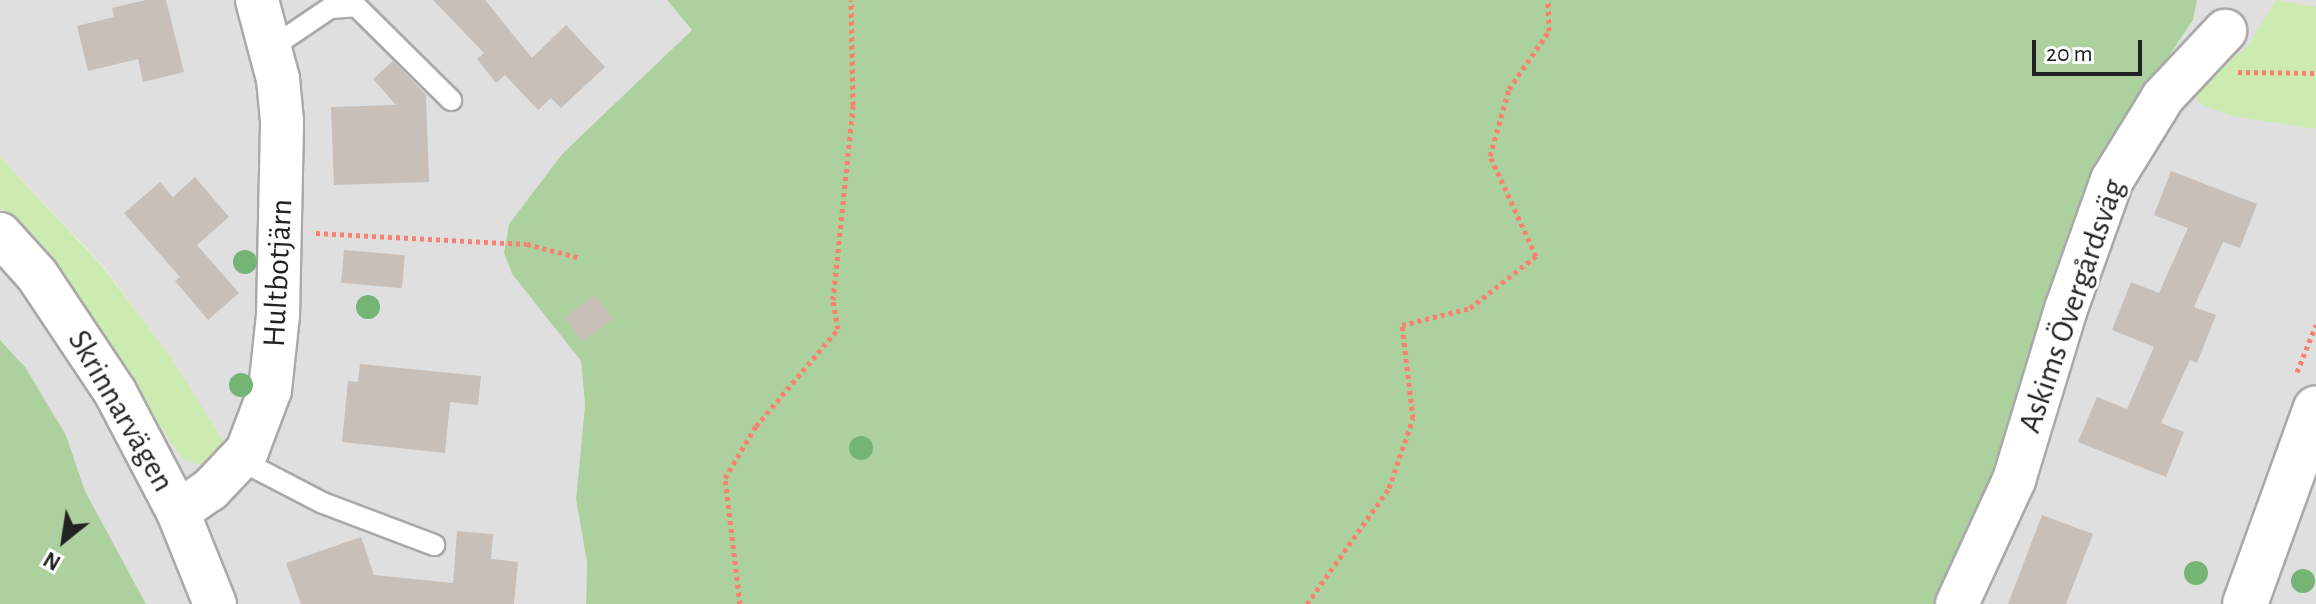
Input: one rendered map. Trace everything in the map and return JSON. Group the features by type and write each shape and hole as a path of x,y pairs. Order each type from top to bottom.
{"street":[{"name":"Hultbotjärn","path":"178,512 210,490 240,460 260,428 270,390 282,231 282,121 271,48 257,0"},
{"name":"Askims Övergårdsväg","path":"1957,604 2014,480 2066,309 2112,180 2135,136 2212,43"},
{"name":"Skrinnarvägen","path":"0,234 77,331 178,512 215,604"},
{"path":"2245,604 2316,408"}],"lane":[{"path":"271,48 330,8 356,6 451,100"},
{"path":"240,460 323,503 434,545"}],"path":[{"path":"740,604 725,478 756,426 838,329 833,300 853,105 851,0"},
{"path":"1307,604 1389,488 1413,418 1402,325 1470,308 1536,256 1490,156 1509,89 1549,31 1548,0"},
{"path":"2212,43 2241,74 2316,73"},
{"path":"282,231 527,244 577,257"}],"shaded area":[{"path":"0,0 667,0 692,30 562,154 509,224 504,253 512,274 581,361 585,405 576,499 587,563 586,604 146,604 85,491 66,435 25,367 0,340 0,208 173,362 104,267 0,157"},
{"path":"2197,0 2316,0 2316,604 1941,604 2141,98 2193,20"}],"green space":[{"path":"667,0 2197,0 2193,20 2141,98 1996,478 1941,604 586,604 587,563 576,499 585,405 581,361 512,274 504,253 509,224 562,154 692,30"},
{"path":"2276,0 2316,7 2316,129 2232,116 2198,103 2195,86 2204,74 2245,50"},
{"path":"0,157 103,267 174,362 224,442 202,466 182,459 30,233 0,208"},
{"path":"0,340 25,367 66,435 85,491 146,604 0,604"}],"building":[{"path":"146,0 166,0 184,72 143,82 138,59 88,71 77,26 114,17 112,8"},
{"path":"433,0 485,0 532,58 566,25 605,67 561,108 551,98 538,110 505,75 496,83 477,59 484,53"},
{"path":"393,61 426,95 429,182 334,185 331,107 396,105 373,79"},
{"path":"2171,171 2257,204 2240,248 2223,242 2194,307 2216,315 2197,363 2190,360 2161,423 2184,432 2166,477 2078,442 2097,397 2127,409 2154,347 2112,330 2131,282 2159,293 2188,228 2154,215"},
{"path":"195,177 229,217 197,245 239,293 208,320 175,281 180,277 124,213 160,182 173,197"},
{"path":"344,250 405,255 402,288 341,283"},
{"path":"595,295 613,319 583,342 565,318"},
{"path":"360,364 481,376 478,405 450,402 445,453 342,442 348,381 358,382"},
{"path":"2042,515 2093,534 2066,604 2008,604"},
{"path":"457,531 493,534 491,559 518,562 514,604 301,604 286,563 361,537 374,575 453,583"}]}
